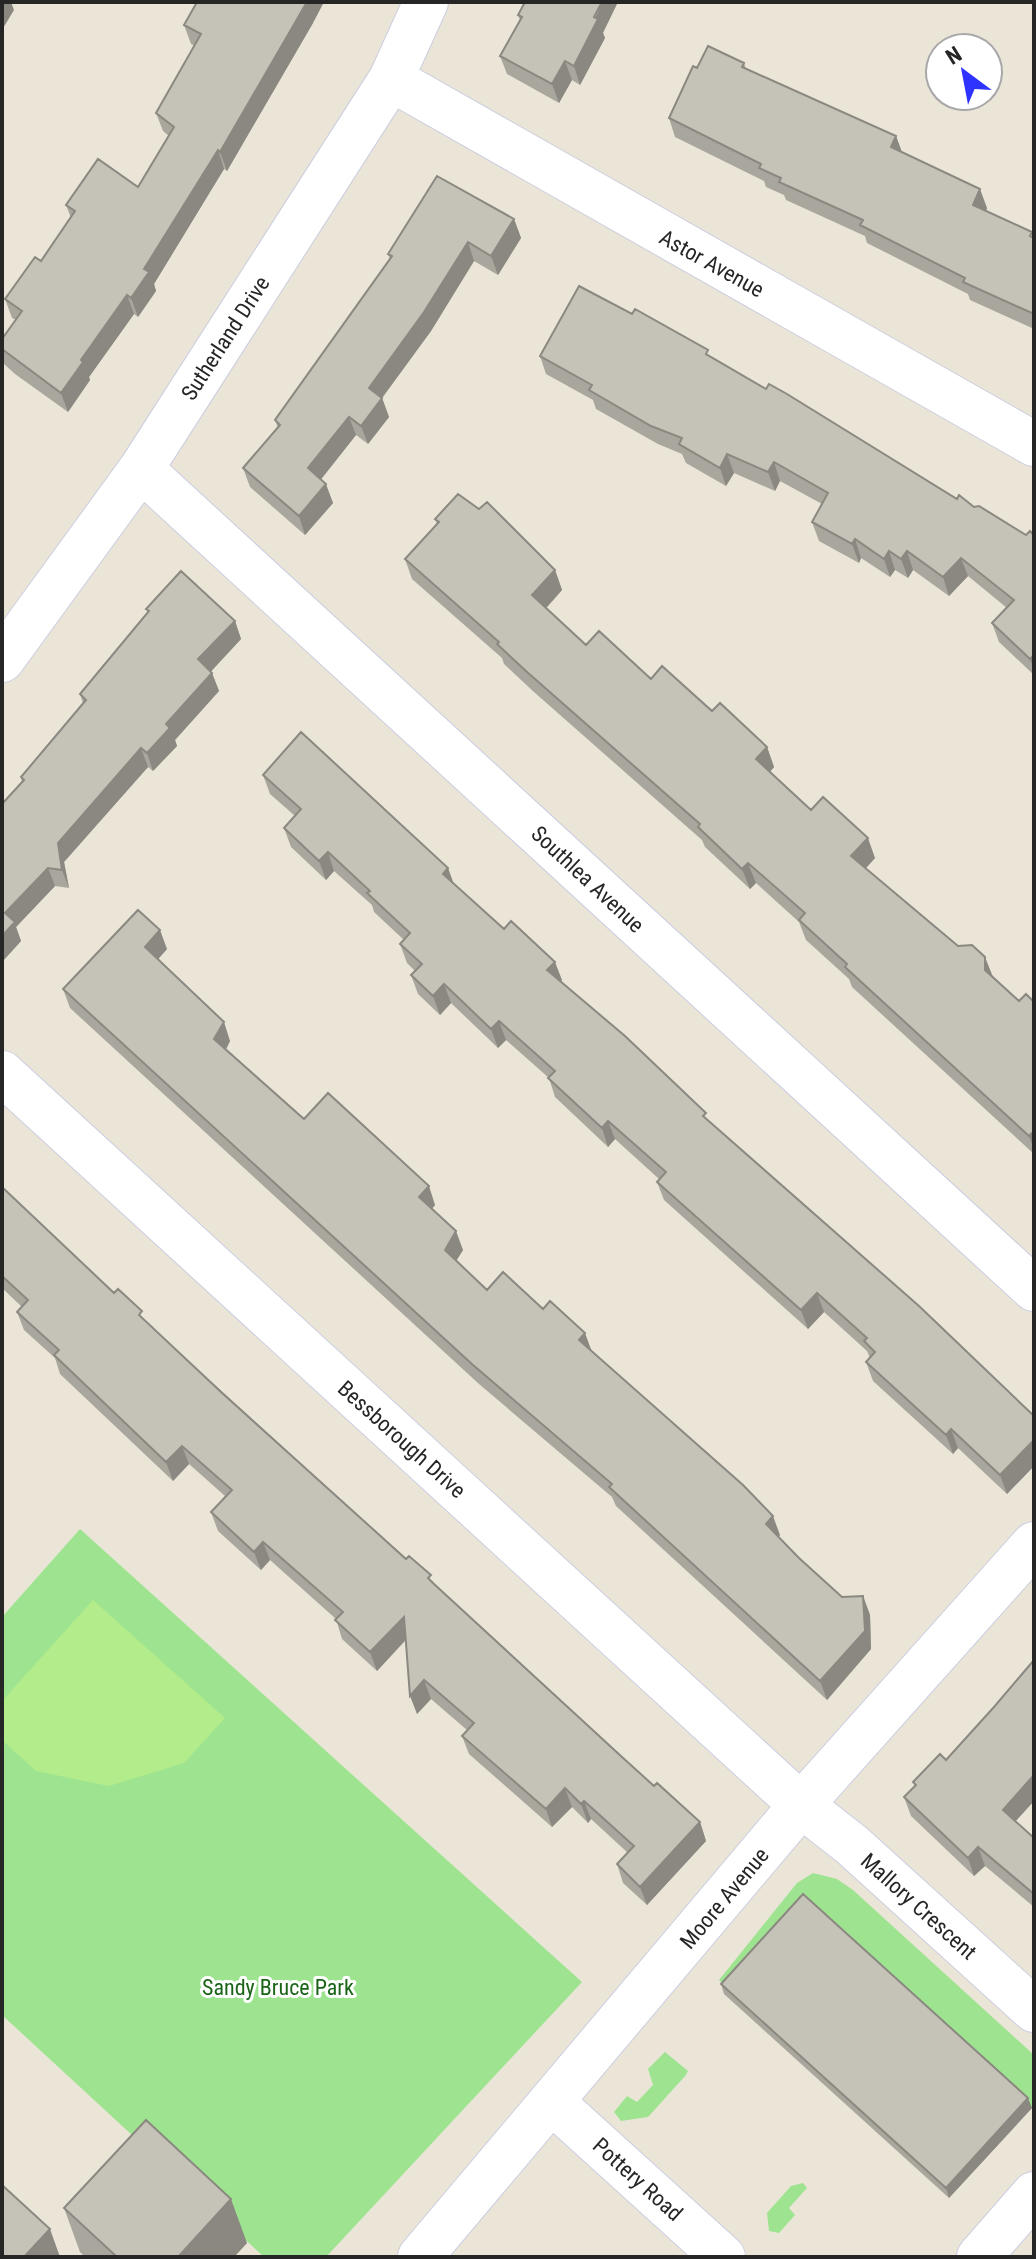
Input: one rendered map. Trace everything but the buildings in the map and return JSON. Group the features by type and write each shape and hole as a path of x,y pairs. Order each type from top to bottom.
{"street":[{"name":"Sutherland Drive","path":"2,660 141,469 391,79 426,2"},
{"name":"Astor Avenue","path":"391,79 1034,444"},
{"name":"Southlea Avenue","path":"141,469 1034,1289"},
{"name":"Bessborough Drive","path":"2,1073 801,1805"},
{"name":"Moore Avenue","path":"420,2257 801,1805 1034,1544"},
{"name":"Mallory Crescent","path":"801,1805 852,1845 1034,2010"},
{"name":"Pottery Road","path":"552,2102 723,2257"},
{"path":"979,2257 1034,2194"}],"green space":[{"name":"Sandy Bruce Park","path":"80,1529 582,1982 326,2257 264,2257 2,2015 2,1617"},
{"path":"93,1600 225,1718 184,1763 109,1786 36,1771 2,1740 2,1701"},
{"path":"813,1873 837,1879 853,1890 1034,2055 1034,2110 806,1904 729,1989 719,1980 797,1883"},
{"path":"665,2052 688,2071 686,2075 648,2117 621,2121 614,2112 627,2096 637,2102 653,2085 648,2069"},
{"path":"803,2183 807,2188 789,2208 795,2215 779,2233 769,2231 767,2213 791,2186"}]}
